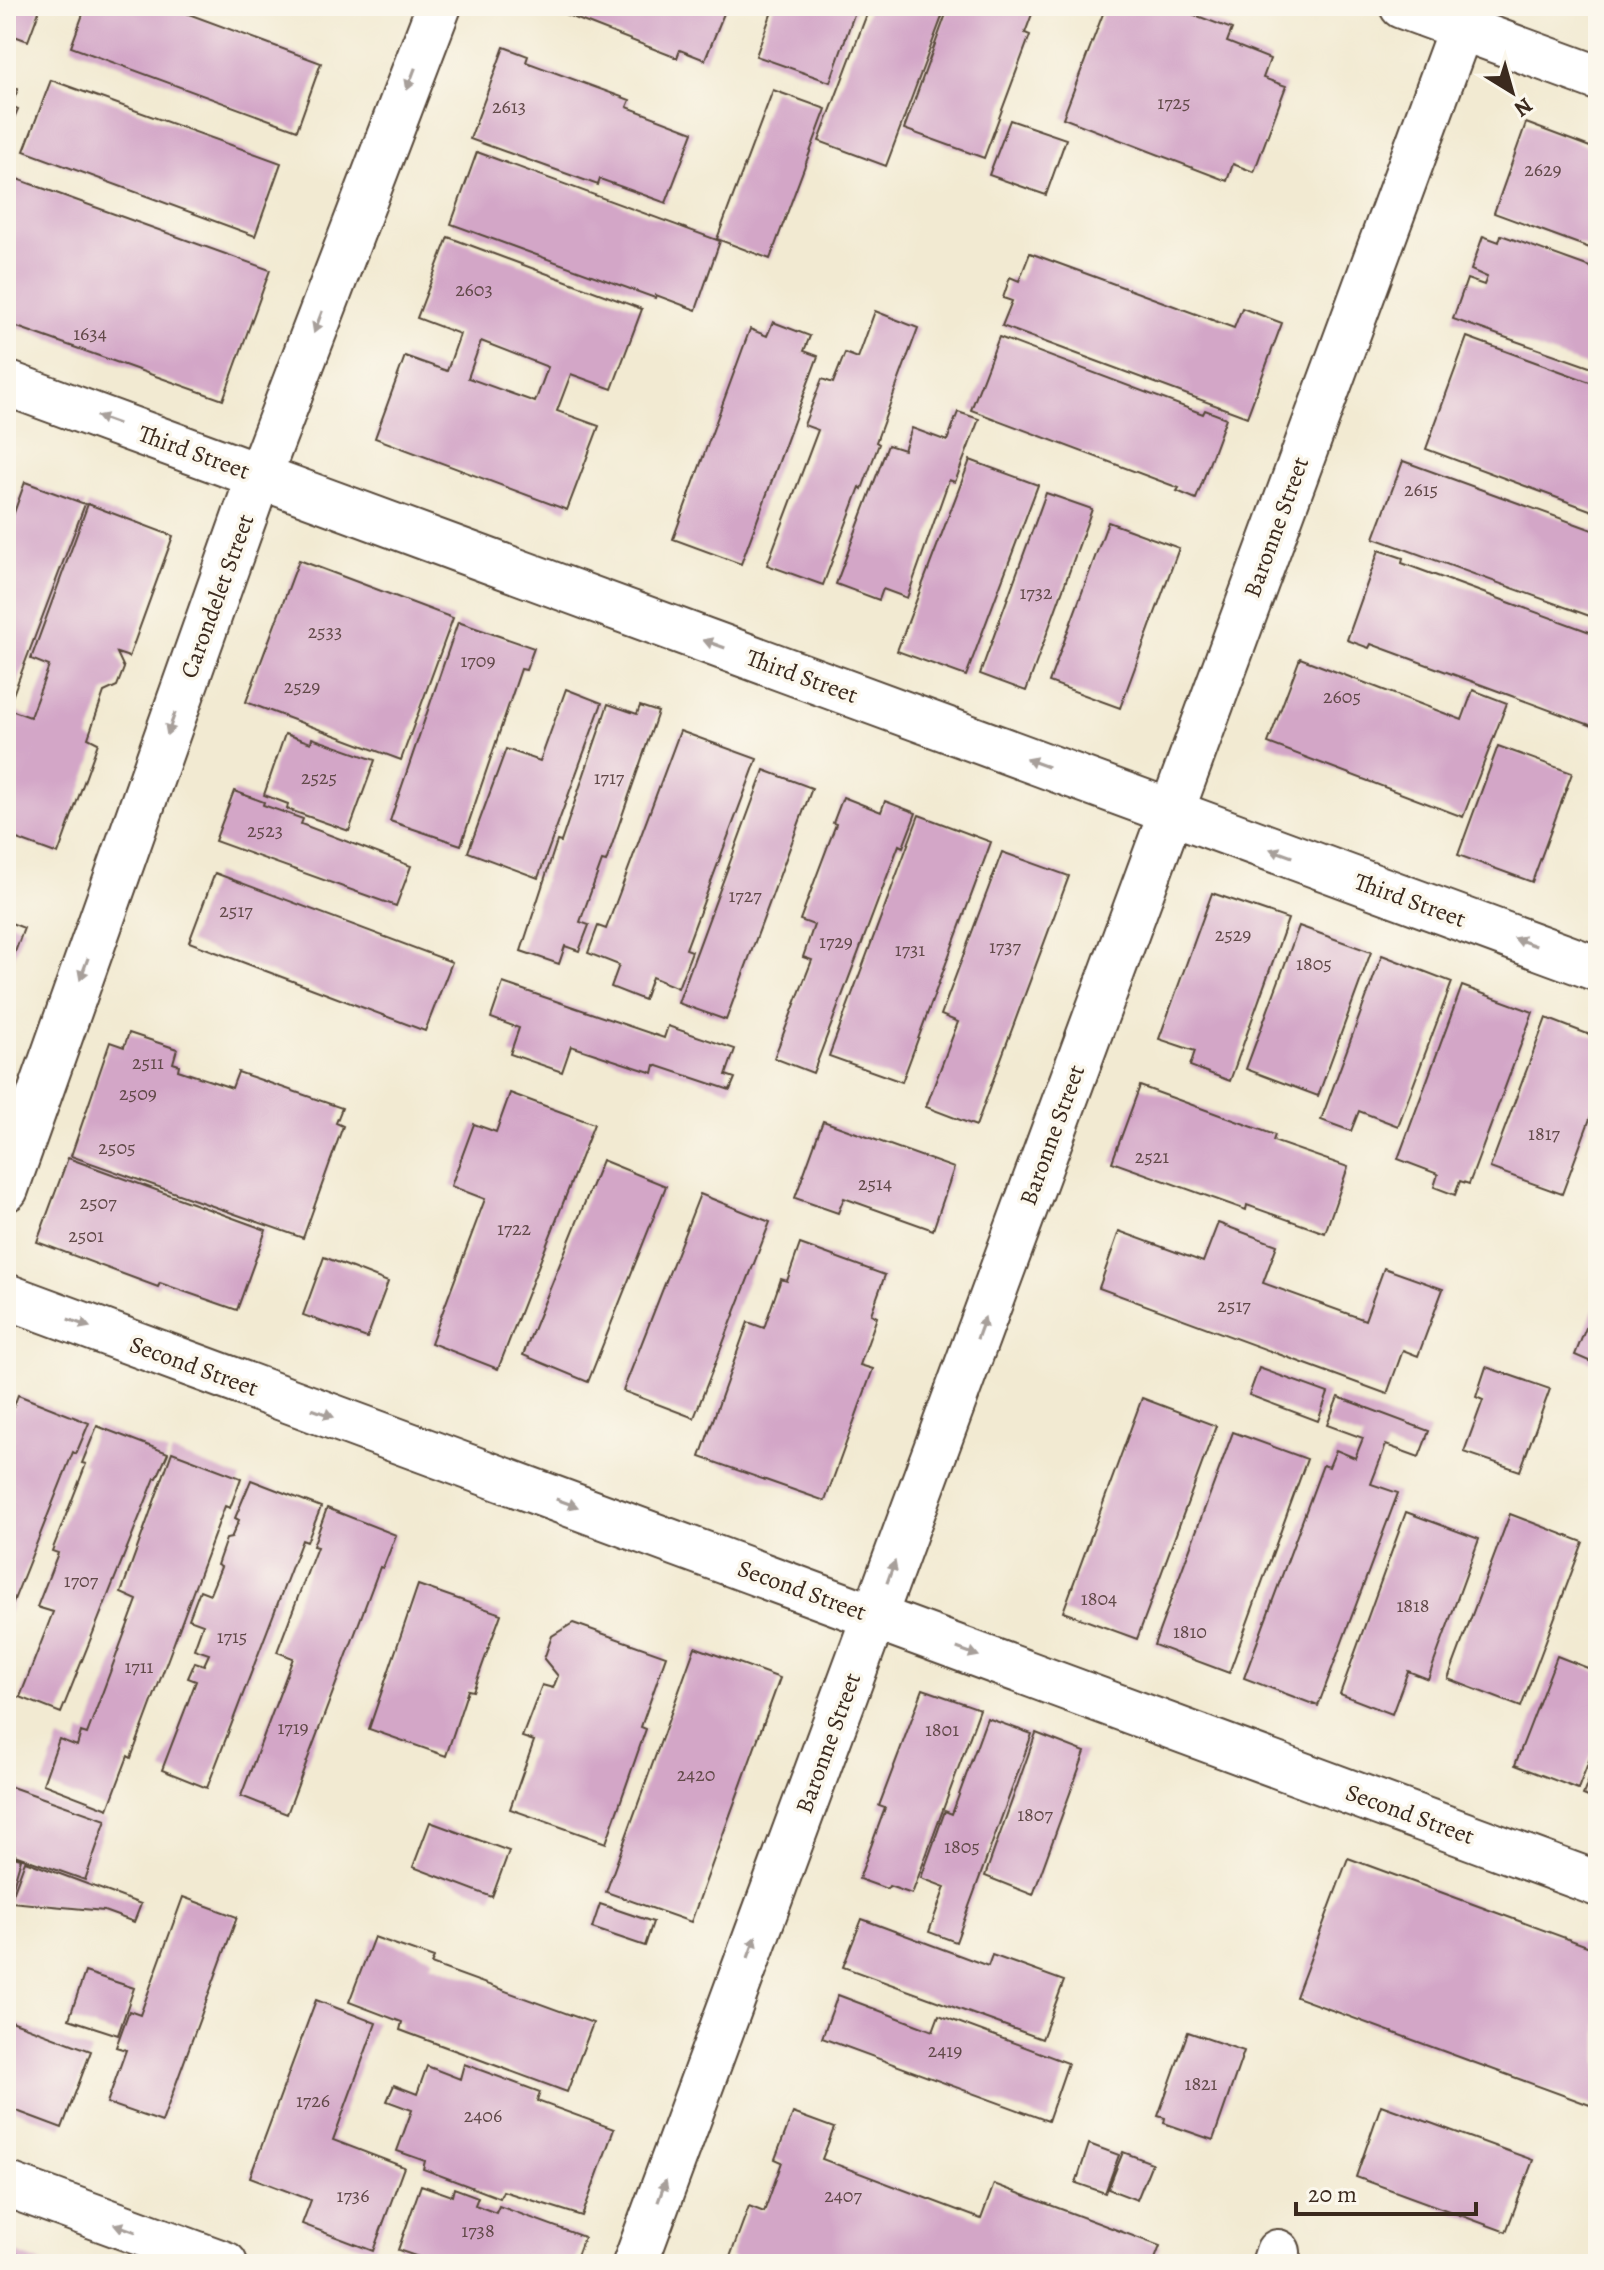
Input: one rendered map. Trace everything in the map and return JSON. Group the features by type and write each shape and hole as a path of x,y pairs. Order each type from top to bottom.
{"street":[{"name":"Carondelet Street","path":"6,1189 259,476 439,6"},
{"path":"1402,6 1465,17 1598,78"},
{"name":"Baronne Street","path":"635,2264 1465,17"},
{"name":"Third Street","path":"6,383 1598,969"},
{"name":"Second Street","path":"6,1296 1598,1884"},
{"path":"6,2184 225,2264"}],"building":[{"path":"13,6 41,6 28,41 6,33"},
{"path":"86,6 167,6 321,63 297,130 71,47"},
{"path":"544,6 727,6 705,60 680,50 677,58"},
{"path":"774,6 857,6 830,82 756,56"},
{"path":"870,6 946,6 886,166 819,141"},
{"path":"949,6 1035,6 1025,33 1030,35 984,158 904,129"},
{"path":"1106,6 1171,6 1232,29 1227,42 1270,59 1263,78 1286,86 1254,172 1233,164 1227,181 1063,118"},
{"path":"504,47 528,56 526,62 630,100 627,107 693,132 666,203 600,179 598,185 470,139"},
{"path":"51,80 281,163 255,236 24,151"},
{"path":"6,85 18,89 11,106 18,109 6,136"},
{"path":"773,90 826,109 770,259 717,239"},
{"path":"1010,120 1066,139 1046,195 989,175"},
{"path":"1526,123 1598,150 1598,251 1494,213"},
{"path":"477,152 720,241 696,310 451,224"},
{"path":"6,175 270,270 223,400 6,323"},
{"path":"1501,235 1598,270 1598,370 1453,319 1467,279 1484,285 1487,277 1471,270 1483,236 1499,242"},
{"path":"448,237 642,309 612,389 571,374 557,411 599,426 567,510 375,438 405,356 447,371 460,334 417,318","holes":["481,341 548,367 535,402 468,378"]},
{"path":"1030,253 1234,328 1242,308 1282,323 1247,417 1002,326 1012,301 1003,298 1010,277 1019,281"},
{"path":"875,311 918,328 876,442 879,444 823,585 767,565 818,430 804,425 822,379 833,383 845,353 858,358"},
{"path":"773,322 810,336 804,351 818,356 741,564 673,539 750,329 767,336"},
{"path":"999,337 1203,414 1205,410 1226,418 1196,499 1177,491 1179,488 971,410"},
{"path":"1467,337 1598,385 1598,513 1426,449"},
{"path":"958,412 979,419 955,482 949,480 907,598 883,589 879,600 836,584 888,445 904,450 912,428 947,441"},
{"path":"970,460 1038,485 966,676 897,651"},
{"path":"1403,461 1598,532 1598,619 1374,538"},
{"path":"25,482 85,504 6,713 6,535"},
{"path":"1046,493 1092,509 1026,691 980,674"},
{"path":"88,504 173,536 129,657 117,653 124,668 117,686 104,692 88,738 98,743 58,854 6,835 6,722 11,710 30,717 49,666 31,659"},
{"path":"1108,522 1179,548 1120,708 1049,682"},
{"path":"1379,550 1403,558 1402,563 1598,635 1598,728 1371,644 1369,648 1347,640"},
{"path":"299,560 453,618 401,760 246,702"},
{"path":"458,622 534,648 526,670 521,669 461,845 390,821"},
{"path":"1300,658 1462,720 1473,690 1507,703 1463,817 1268,743"},
{"path":"566,689 602,703 538,878 468,852 506,749 540,761"},
{"path":"608,704 637,714 640,706 658,712 606,862 602,861 580,922 589,925 579,951 565,946 559,964 521,951 557,841 561,842"},
{"path":"680,731 757,759 686,949 692,951 678,988 652,977 644,1000 611,987 619,965 588,953 598,926 606,929"},
{"path":"285,734 311,743 312,738 375,760 349,831 287,809 288,804 264,795"},
{"path":"1498,746 1572,773 1532,882 1458,855"},
{"path":"764,770 812,788 726,1020 678,1003"},
{"path":"234,791 303,819 301,824 411,866 396,906 215,841"},
{"path":"843,797 881,812 885,801 916,813 903,847 899,845 813,1073 774,1058 812,960 803,957 814,925 800,920"},
{"path":"919,815 991,842 902,1082 829,1056"},
{"path":"1002,852 1069,876 976,1126 926,1107 958,1022 941,1015"},
{"path":"215,873 452,962 425,1031 189,942"},
{"path":"1212,893 1288,919 1230,1081 1190,1066 1195,1051 1159,1039"},
{"path":"6,921 24,928 6,976"},
{"path":"1299,926 1371,952 1318,1096 1246,1069"},
{"path":"1382,955 1452,982 1398,1126 1359,1111 1351,1131 1321,1120"},
{"path":"503,983 664,1038 668,1026 735,1049 726,1075 735,1078 730,1090 655,1065 653,1073 571,1046 562,1072 510,1054 519,1028 491,1018"},
{"path":"1462,986 1533,1012 1469,1184 1460,1181 1455,1195 1434,1187 1438,1174 1398,1159"},
{"path":"1546,1018 1598,1038 1598,1097 1562,1194 1490,1168"},
{"path":"129,1033 177,1049 173,1063 179,1065 178,1070 232,1088 238,1072 342,1108 336,1123 343,1126 303,1238 71,1156 110,1042 124,1047"},
{"path":"1140,1086 1275,1135 1273,1141 1348,1167 1325,1233 1247,1205 1246,1210 1112,1162"},
{"path":"510,1093 594,1124 498,1369 431,1343 485,1199 451,1186 474,1124 496,1132"},
{"path":"823,1121 954,1168 933,1230 844,1198 838,1213 795,1198"},
{"path":"68,1158 266,1230 237,1310 160,1283 158,1287 37,1242"},
{"path":"602,1160 666,1186 588,1382 523,1355"},
{"path":"700,1194 770,1222 694,1418 623,1391"},
{"path":"1218,1223 1277,1245 1263,1283 1365,1320 1384,1268 1443,1289 1418,1356 1403,1350 1387,1394 1099,1288 1119,1231 1203,1262"},
{"path":"800,1244 885,1275 871,1314 877,1317 860,1365 873,1369 825,1501 700,1457 748,1322 764,1328 781,1279 787,1281"},
{"path":"324,1257 388,1282 367,1338 303,1315"},
{"path":"1598,1298 1598,1365 1575,1355"},
{"path":"1486,1367 1550,1389 1520,1471 1464,1452 1483,1400 1476,1397"},
{"path":"1259,1368 1328,1393 1318,1421 1249,1395"},
{"path":"18,1395 89,1423 76,1454 73,1452 6,1620 6,1427"},
{"path":"1338,1397 1429,1431 1419,1457 1386,1445 1371,1484 1398,1493 1318,1706 1244,1678 1323,1465 1329,1467 1336,1450 1355,1458 1363,1438 1327,1425"},
{"path":"1142,1398 1216,1426 1137,1639 1063,1612"},
{"path":"97,1426 168,1453 155,1478 61,1713 20,1697 53,1612 37,1607 58,1553 52,1551 86,1464 82,1463"},
{"path":"1233,1432 1307,1459 1229,1673 1154,1645"},
{"path":"172,1452 241,1478 230,1508 225,1506 131,1758 128,1756 108,1809 43,1784 59,1739 77,1746 81,1732 87,1734 137,1600 121,1593"},
{"path":"251,1480 321,1507 307,1542 302,1540 207,1788 162,1770 196,1681 188,1678 195,1662 204,1665 209,1654 194,1649 203,1624 189,1619 200,1590 210,1594 221,1567 217,1565 226,1539 231,1538 239,1520 235,1518"},
{"path":"327,1508 396,1535 383,1568 380,1567 287,1814 241,1796 293,1658 277,1652 317,1547 313,1546"},
{"path":"1406,1512 1479,1539 1428,1679 1408,1671 1392,1714 1340,1694"},
{"path":"1510,1514 1583,1542 1521,1707 1448,1679"},
{"path":"418,1585 501,1614 473,1691 468,1690 446,1756 369,1729"},
{"path":"573,1623 666,1656 641,1727 646,1729 606,1843 510,1809 534,1741 522,1737 542,1685 553,1688 558,1676 544,1659 552,1636"},
{"path":"695,1647 780,1678 691,1922 606,1892"},
{"path":"1557,1656 1598,1672 1598,1737 1578,1789 1515,1765"},
{"path":"923,1689 980,1709 912,1894 859,1879 885,1808 879,1806"},
{"path":"987,1718 1032,1734 956,1942 929,1932 945,1887 921,1878 945,1811 952,1814"},
{"path":"1036,1733 1085,1752 1033,1895 985,1876"},
{"path":"1598,1755 1598,1801 1583,1795"},
{"path":"6,1785 106,1820 85,1880 6,1852"},
{"path":"430,1822 509,1851 492,1897 413,1867"},
{"path":"6,1855 21,1859 9,1900 6,1899"},
{"path":"1348,1858 1598,1950 1598,2108 1296,1997"},
{"path":"25,1861 141,1904 134,1922 104,1911 10,1902"},
{"path":"183,1897 237,1917 162,2122 107,2103 126,2050 116,2047 129,2011 140,2015"},
{"path":"600,1904 653,1922 645,1946 592,1928"},
{"path":"862,1919 988,1966 992,1955 1064,1981 1042,2039 843,1967"},
{"path":"374,1937 434,1958 431,1964 593,2023 567,2092 400,2030 402,2022 349,2002"},
{"path":"85,1972 134,1988 118,2035 69,2019"},
{"path":"838,1995 933,2031 939,2015 1068,2063 1048,2121 822,2038"},
{"path":"316,2000 376,2023 333,2140 404,2167 373,2251 302,2224 311,2200 250,2177"},
{"path":"6,2019 91,2051 62,2128 6,2107"},
{"path":"1188,2032 1244,2051 1213,2140 1164,2123 1165,2118 1158,2116"},
{"path":"464,2064 540,2092 537,2101 614,2129 582,2216 503,2191 500,2198 423,2169 425,2161 397,2151 412,2110 387,2101 394,2085 417,2094 427,2066 460,2079"},
{"path":"1381,2105 1533,2160 1506,2232 1356,2177"},
{"path":"793,2113 834,2128 822,2159 981,2219 994,2184 1160,2246 1153,2264 744,2264 730,2257 749,2206 764,2212 782,2162 775,2159"},
{"path":"1089,2144 1119,2155 1105,2193 1076,2183"},
{"path":"1123,2152 1152,2163 1137,2200 1108,2189"},
{"path":"421,2185 452,2196 454,2188 478,2197 475,2205 496,2213 499,2206 584,2237 574,2264 426,2264 427,2260 398,2250"},
{"path":"9,2250 44,2264 6,2264"}]}
